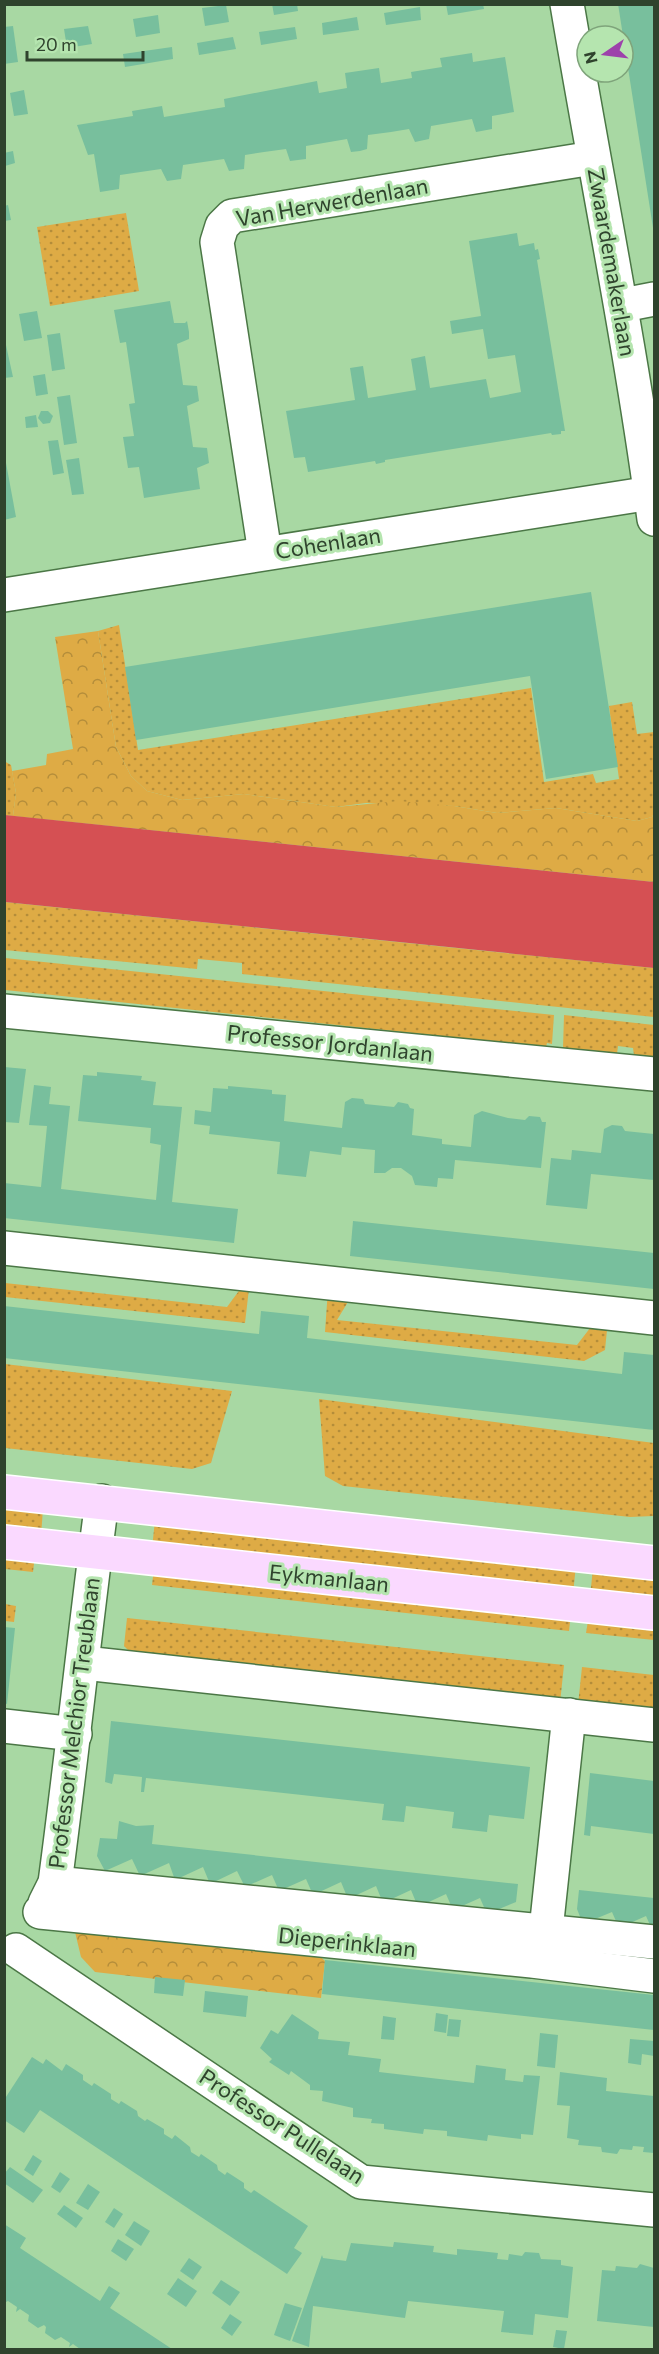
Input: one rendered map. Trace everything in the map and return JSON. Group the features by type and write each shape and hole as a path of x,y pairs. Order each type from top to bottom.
{"main road":[{"path":"4,1492 654,1563"},
{"name":"Eykmanlaan","path":"4,1542 654,1613"}],"street":[{"name":"Zwaardemakerlaan","path":"567,4 593,158 622,305 653,506"},
{"name":"Van Herwerdenlaan","path":"265,553 217,242 222,226 232,216 593,158"},
{"path":"622,305 654,299"},
{"name":"Cohenlaan","path":"4,595 265,553 653,506"},
{"name":"Professor Jordanlaan","path":"4,1011 654,1074"},
{"path":"4,1248 654,1318"},
{"name":"Professor Melchior Treublaan","path":"10,1959 40,1912 55,1883 84,1663 102,1501"},
{"path":"84,1663 654,1725"},
{"path":"546,1929 569,1715"},
{"path":"4,1726 75,1734"},
{"path":"55,1883 546,1929 654,1942"},
{"name":"Dieperinklaan","path":"40,1912 532,1961 654,1976"},
{"name":"Professor Pullelaan","path":"10,1959 361,2182 654,2210"}],"green space":[{"path":"126,213 139,291 50,306 37,227"},
{"path":"119,625 138,750 531,688 544,782 593,774 596,783 619,779 609,706 632,702 637,734 654,732 654,813 652,817 637,821 556,808 497,813 454,806 366,803 336,807 244,794 182,800 147,791 131,776 116,747 98,631"},
{"path":"98,631 116,747 131,776 147,791 182,800 244,794 336,807 399,801 497,813 556,808 637,821 652,817 654,813 654,882 13,816 16,793 12,771 46,765 47,754 73,749 55,637"},
{"path":"4,761 11,765 16,793 13,816 5,815"},
{"path":"4,902 654,968 654,1017 242,974 242,963 198,959 197,969 5,950"},
{"path":"5,958 554,1015 552,1044 547,1043 546,1047 5,990"},
{"path":"564,1015 654,1025 654,1058 634,1055 633,1048 618,1046 617,1054 563,1048"},
{"path":"247,1280 250,1280 245,1323 5,1297 5,1283 227,1307"},
{"path":"328,1289 354,1292 337,1320 577,1345 597,1319 608,1320 605,1350 584,1361 325,1332"},
{"path":"5,1364 232,1391 211,1463 192,1469 5,1448"},
{"path":"319,1399 654,1443 654,1516 630,1517 343,1486 325,1476"},
{"path":"5,1504 43,1508 41,1537 5,1533"},
{"path":"155,1520 576,1565 573,1594 152,1549"},
{"path":"5,1552 35,1555 33,1572 5,1569"},
{"path":"154,1568 571,1613 569,1631 152,1585"},
{"path":"593,1568 654,1575 654,1604 590,1597"},
{"path":"5,1604 16,1606 14,1622 5,1621"},
{"path":"589,1615 654,1623 654,1640 586,1633"},
{"path":"127,1618 564,1665 560,1703 135,1657 124,1646"},
{"path":"582,1667 654,1675 654,1712 578,1705"},
{"path":"75,1932 305,1942 325,1961 321,1998 95,1972 81,1957"}],"shaded area":[{"path":"5,815 654,882 654,968 5,902"}],"building":[{"path":"272,4 297,4 298,11 274,15"},
{"path":"446,4 483,4 484,9 448,15"},
{"path":"618,4 654,4 654,228 630,84 635,84 635,24 621,24"},
{"path":"226,5 229,22 205,26 202,8"},
{"path":"420,7 421,20 386,25 384,13"},
{"path":"158,15 160,33 136,37 133,19"},
{"path":"357,17 359,30 323,35 322,23"},
{"path":"13,26 18,62 4,64 4,27"},
{"path":"88,26 92,44 67,48 64,29"},
{"path":"295,27 297,39 261,45 259,32"},
{"path":"233,37 236,49 199,55 197,43"},
{"path":"172,47 173,59 125,67 123,54"},
{"path":"472,53 473,62 505,57 514,112 492,116 492,129 476,132 472,119 431,126 429,139 415,142 409,129 368,135 367,149 360,151 351,152 347,139 306,146 306,159 290,161 286,149 264,152 245,155 244,169 229,171 224,159 183,165 181,179 167,181 161,169 120,175 119,189 100,192 94,154 88,155 77,125 133,116 132,111 162,106 164,117 225,107 224,99 317,81 319,93 347,88 345,73 379,68 381,83 412,78 411,72 442,67 440,58"},
{"path":"24,90 28,114 14,116 10,93"},
{"path":"13,151 15,163 5,166 4,153"},
{"path":"8,205 11,220 4,221 4,206"},
{"path":"517,233 519,246 534,243 535,250 538,249 540,259 537,260 565,431 561,431 561,434 552,435 551,433 385,460 385,462 376,464 375,461 308,472 305,457 294,458 286,411 355,400 350,368 363,366 368,398 416,390 411,359 425,356 430,388 486,379 490,398 521,392 515,355 488,359 483,329 452,334 450,321 481,316 469,241"},
{"path":"170,301 174,323 187,321 189,339 177,344 183,385 197,386 199,401 187,406 193,447 207,448 209,463 197,468 200,489 144,498 139,467 128,468 123,437 134,436 129,404 135,403 126,342 120,343 114,310"},
{"path":"37,311 42,338 24,341 19,314"},
{"path":"60,333 65,369 52,371 47,335"},
{"path":"4,336 13,377 4,378"},
{"path":"45,374 48,394 36,396 33,376"},
{"path":"70,395 77,443 64,445 57,397"},
{"path":"41,411 48,411 53,416 50,423 43,424 38,418"},
{"path":"36,415 38,427 26,428 25,417"},
{"path":"58,440 64,473 53,475 48,441"},
{"path":"4,452 16,517 4,520"},
{"path":"79,458 84,494 72,495 66,460"},
{"path":"591,592 618,767 546,779 530,676 136,740 125,667"},
{"path":"4,1067 26,1069 19,1123 4,1122"},
{"path":"97,1072 142,1076 141,1080 156,1082 153,1105 182,1107 172,1202 238,1209 234,1243 4,1218 4,1183 41,1187 47,1126 29,1125 34,1085 51,1087 49,1104 70,1106 61,1189 156,1200 161,1145 150,1143 151,1128 78,1121 83,1075 97,1076"},
{"path":"228,1086 272,1090 272,1094 286,1095 284,1121 342,1128 345,1102 352,1098 363,1099 365,1104 394,1107 398,1102 408,1104 414,1109 412,1135 442,1139 442,1144 471,1147 474,1115 482,1111 525,1120 529,1116 540,1117 542,1122 546,1122 541,1168 455,1160 453,1179 438,1178 437,1187 415,1185 412,1176 401,1168 392,1168 385,1173 374,1173 375,1150 342,1147 341,1155 310,1151 306,1177 277,1174 280,1142 209,1134 210,1126 194,1124 195,1110 211,1112 213,1088 228,1089"},
{"path":"612,1125 622,1126 625,1131 654,1134 654,1180 591,1174 587,1209 546,1205 551,1158 571,1160 572,1150 601,1153 604,1129"},
{"path":"353,1221 654,1253 654,1289 350,1256"},
{"path":"4,1306 259,1334 261,1311 309,1316 307,1338 622,1374 624,1352 654,1355 654,1430 4,1358"},
{"path":"4,1627 15,1628 7,1704 4,1703"},
{"path":"111,1721 530,1767 524,1819 489,1815 487,1832 452,1828 454,1812 406,1806 404,1822 382,1820 384,1804 146,1778 144,1792 141,1792 142,1777 114,1774 112,1784 105,1782"},
{"path":"590,1773 654,1781 654,1834 591,1826 590,1836 584,1835"},
{"path":"119,1821 136,1826 154,1825 152,1844 518,1884 516,1902 487,1914 480,1898 453,1910 446,1894 418,1907 411,1890 383,1903 376,1886 348,1899 341,1882 313,1895 306,1879 279,1891 272,1875 245,1887 237,1871 210,1884 203,1867 175,1880 169,1863 140,1876 132,1859 105,1871 97,1856 100,1838 117,1839"},
{"path":"579,1890 654,1898 654,1934 646,1916 619,1928 612,1912 583,1924 577,1909"},
{"path":"325,1960 654,1995 654,2030 322,1994"},
{"path":"155,1977 185,1980 183,1996 154,1993"},
{"path":"205,1991 248,1996 246,2017 203,2012"},
{"path":"436,2013 448,2015 446,2033 434,2031"},
{"path":"292,2014 319,2032 318,2039 350,2042 348,2055 381,2059 379,2072 474,2083 476,2065 506,2069 505,2080 523,2082 524,2075 540,2076 533,2135 521,2134 521,2139 488,2135 487,2141 447,2136 447,2131 424,2129 423,2134 384,2129 384,2124 371,2123 372,2119 353,2117 353,2108 322,2101 323,2091 310,2090 310,2085 291,2071 289,2075 269,2062 272,2059 260,2048 271,2030 278,2034"},
{"path":"383,2016 396,2018 394,2040 381,2039"},
{"path":"449,2019 461,2020 459,2037 447,2036"},
{"path":"540,2033 558,2035 555,2068 537,2066"},
{"path":"630,2039 654,2041 654,2056 642,2054 641,2065 628,2063"},
{"path":"32,2057 43,2064 46,2059 62,2071 66,2064 83,2075 83,2080 92,2086 94,2083 111,2094 111,2099 119,2104 121,2101 137,2111 138,2116 164,2129 164,2134 172,2139 175,2135 190,2147 191,2152 199,2157 201,2154 217,2165 218,2170 225,2175 227,2172 244,2183 244,2188 251,2193 254,2190 308,2226 294,2248 302,2253 287,2274 40,2110 24,2133 4,2120 4,2100"},
{"path":"560,2072 607,2078 606,2091 654,2096 654,2153 643,2152 644,2147 633,2146 632,2150 620,2149 617,2154 602,2152 601,2147 578,2145 579,2140 567,2138 570,2106 557,2105"},
{"path":"33,2155 42,2161 33,2176 24,2170"},
{"path":"10,2167 43,2190 33,2203 4,2183 4,2174"},
{"path":"60,2172 70,2179 60,2193 51,2187"},
{"path":"88,2184 100,2192 88,2210 76,2203"},
{"path":"64,2205 83,2218 76,2228 57,2214"},
{"path":"114,2208 123,2214 114,2228 105,2222"},
{"path":"134,2221 150,2231 141,2246 125,2235"},
{"path":"4,2224 26,2238 20,2248 100,2301 109,2286 120,2293 110,2308 172,2349 80,2349 73,2344 69,2347 70,2343 61,2337 55,2340 45,2333 44,2325 38,2328 28,2321 29,2315 20,2309 16,2312 17,2307 8,2301 4,2303"},
{"path":"118,2239 134,2249 126,2261 111,2251"},
{"path":"394,2242 434,2246 433,2252 457,2255 457,2249 479,2251 498,2253 497,2259 508,2260 509,2254 522,2256 525,2252 539,2253 541,2259 561,2260 561,2265 573,2267 568,2318 535,2314 533,2335 501,2332 504,2311 408,2301 405,2318 313,2306 309,2347 292,2341 322,2255 323,2258 346,2261 351,2243 393,2247"},
{"path":"189,2258 202,2267 193,2280 180,2271"},
{"path":"640,2264 654,2268 654,2327 597,2321 602,2270 615,2271 616,2266 637,2268"},
{"path":"178,2278 197,2291 186,2307 167,2294"},
{"path":"221,2280 240,2292 230,2306 212,2293"},
{"path":"285,2303 302,2308 290,2341 274,2335"},
{"path":"230,2314 242,2322 232,2336 221,2328"},
{"path":"556,2330 567,2331 564,2349 553,2347"}]}
